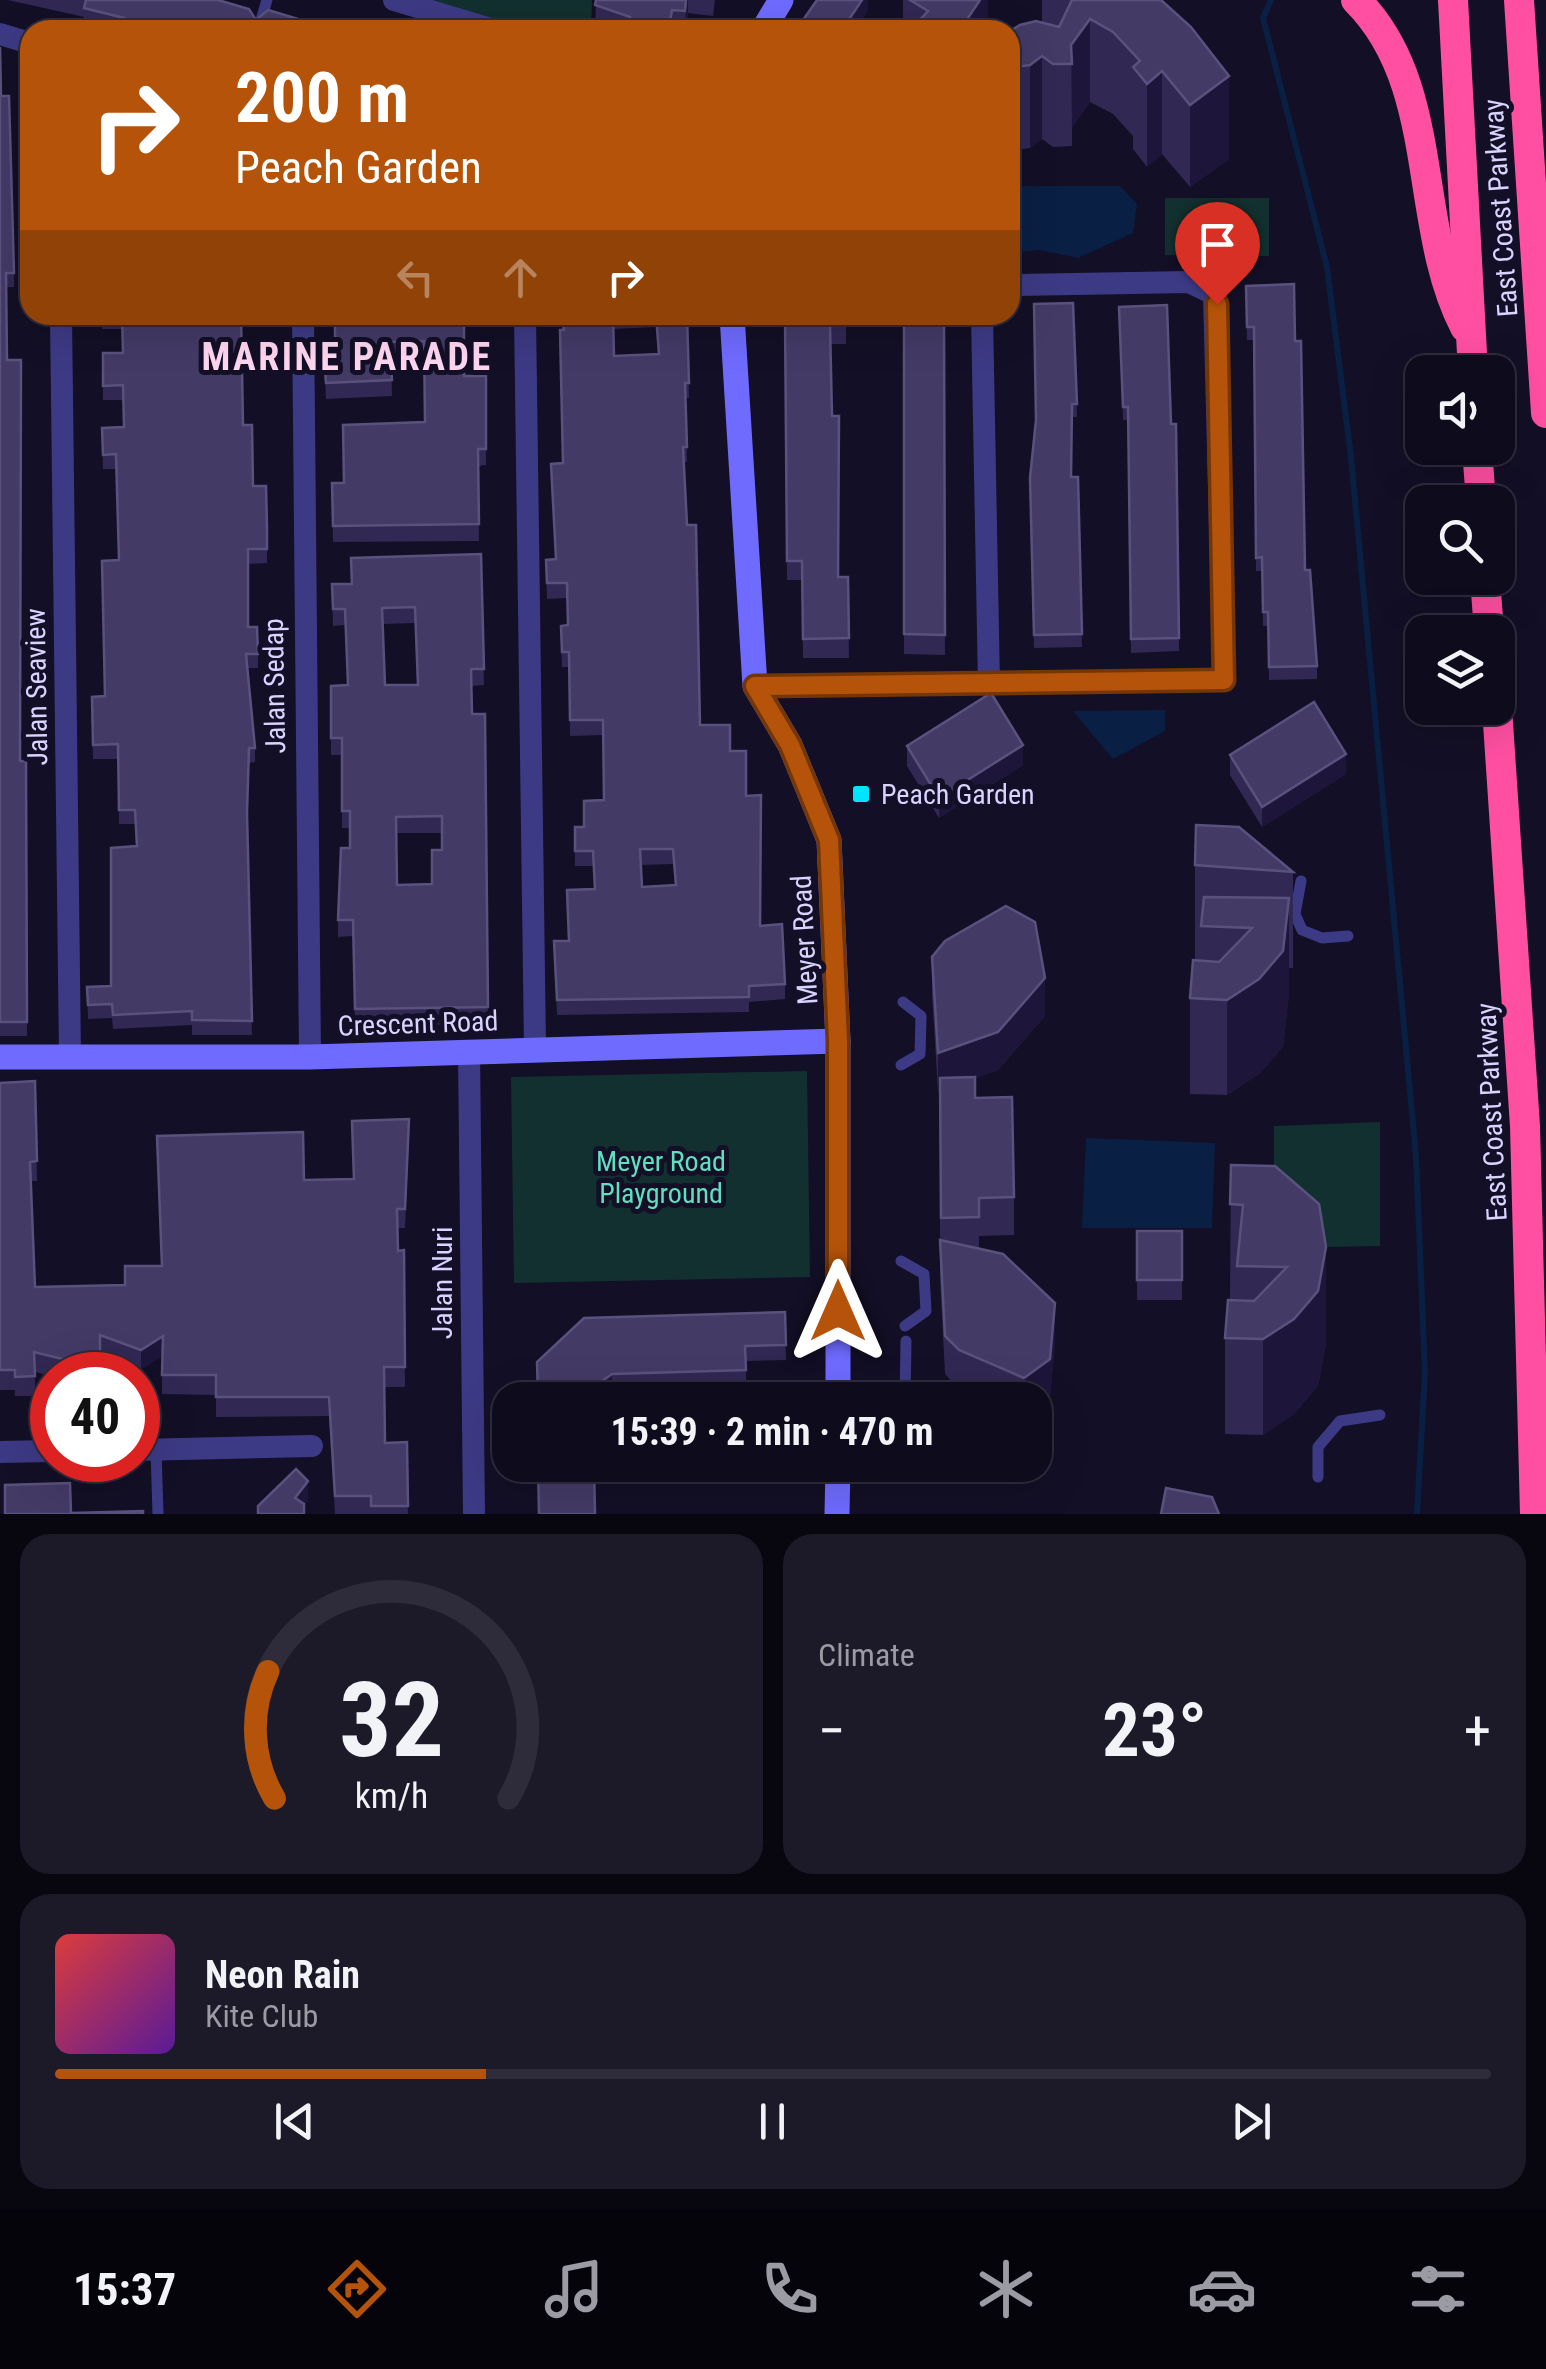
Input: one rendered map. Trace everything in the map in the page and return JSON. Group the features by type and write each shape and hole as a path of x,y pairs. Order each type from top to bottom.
{"highway":[{"path":"1356,0 1377,21 1396,57 1412,108 1443,278 1471,339"},
{"name":"East Coast Parkway","path":"1452,0 1472,355"},
{"name":"East Coast Parkway","path":"1519,0 1546,412"},
{"name":"East Coast Parkway","path":"1498,725 1525,1126 1535,1514"}],"street":[{"path":"394,0 461,20"},
{"path":"755,686 1224,680 1214,294 1189,282 1020,285"},
{"name":"Jalan Seaview","path":"61,325 70,1058"},
{"name":"Jalan Sedap","path":"303,325 310,1057"},
{"path":"525,325 535,1048"},
{"name":"Meyer Road","path":"733,325 755,686 790,745 829,840 838,1041 838,1382"},
{"path":"982,325 988,685"},
{"name":"Crescent Road","path":"0,1058 310,1057 838,1041"},
{"name":"Jalan Nuri","path":"469,1052 474,1514"},
{"path":"160,1450 312,1446"},
{"path":"0,1452 30,1452"},
{"path":"838,1482 838,1514"}],"lane":[{"path":"1302,881 1295,914 1302,930 1322,938 1348,936"},
{"path":"900,1065 920,1054 921,1016 903,1002"},
{"path":"901,1261 924,1274 926,1311 905,1326"},
{"path":"905,1382 906,1342"},
{"path":"1318,1477 1318,1447 1340,1422 1380,1415"},
{"path":"152,1482 158,1514"}],"green space":[{"path":"422,0 592,0 591,20 482,20"},
{"path":"1165,198 1269,198 1269,256 1165,255"},
{"name":"Meyer Road Playground","path":"807,1071 810,1277 514,1283 511,1077"},
{"path":"1380,1122 1380,1246 1274,1248 1274,1126"}],"water":[{"path":"1020,186 1120,186 1137,204 1133,233 1078,258 1040,250 1020,252"},
{"path":"1165,710 1165,731 1113,759 1073,711"},
{"path":"1086,1138 1215,1143 1212,1228 1082,1228"}],"building":[{"path":"86,0 218,0 249,9 256,20 123,20 84,8"},
{"path":"596,0 686,0 685,11 672,10 670,20 630,20 595,5"},
{"path":"817,0 862,0 849,20 803,20"},
{"path":"910,0 980,0 967,20 920,20 928,11"},
{"path":"1072,0 1161,0 1191,27 1229,76 1190,105 1162,71 1147,84 1133,67 1140,61 1113,32 1090,19 1071,45 1072,64 1053,64 1042,56 1020,66 1020,25 1036,21 1059,27"},
{"path":"268,10 302,20 256,20"},
{"path":"0,47 1,96 9,96 14,273 6,273 7,360 21,360 20,761 26,761 27,1022 0,1022"},
{"path":"1294,284 1295,341 1301,341 1305,570 1310,570 1317,666 1269,667 1262,557 1256,558 1254,327 1247,327 1246,286"},
{"path":"1073,303 1077,404 1072,404 1071,477 1078,477 1082,634 1034,635 1030,478 1036,420 1034,304"},
{"path":"1167,305 1171,424 1176,424 1179,638 1131,639 1128,407 1123,407 1119,307"},
{"path":"122,325 241,325 243,425 252,425 253,486 266,486 267,527 267,549 248,549 248,627 257,627 258,654 246,654 255,748 249,748 247,813 252,1021 192,1020 192,1011 113,1015 112,1004 88,1005 87,987 111,986 111,848 137,846 135,810 119,810 118,744 93,745 92,697 105,696 102,561 119,560 116,454 103,455 102,428 124,427 123,385 103,386 103,353 123,353"},
{"path":"335,325 464,325 464,376 486,376 486,449 478,449 479,524 333,526 332,483 344,483 343,425 425,422 424,341 390,342 392,380 326,383 324,357 335,357"},
{"path":"564,325 613,325 614,356 659,354 657,325 687,325 687,447 683,447 687,525 696,525 700,725 730,725 730,751 746,751 746,796 761,795 760,926 782,924 785,984 749,986 749,997 557,1000 554,941 569,941 567,890 595,889 593,851 575,851 575,827 584,827 584,801 604,800 603,720 570,720 569,652 562,652 561,626 568,625 567,583 547,583 546,560 556,559 551,464 563,463 560,330 564,330","holes":["640,849 673,849 676,885 642,887"]},
{"path":"785,325 830,325 832,416 839,416 838,577 848,577 849,638 803,639 802,561 787,561"},
{"path":"904,325 944,325 945,635 904,634"},
{"path":"481,554 484,669 471,669 472,714 485,714 488,1007 355,1009 353,920 338,920 341,848 350,848 350,811 342,811 342,738 331,738 331,686 348,685 345,609 333,609 332,584 352,584 351,558","holes":["415,607 418,685 385,685 382,608","442,816 442,850 432,850 432,884 397,885 396,817"]},
{"path":"991,693 1023,745 939,798 907,746"},
{"path":"1314,702 1346,754 1262,807 1230,755"},
{"path":"1196,825 1239,827 1293,872 1195,865"},
{"path":"1204,897 1289,898 1283,951 1259,979 1227,1000 1190,998 1193,960 1219,962 1252,928 1201,926"},
{"path":"1006,906 1035,922 1045,978 998,1032 938,1053 932,957 945,941"},
{"path":"975,1077 975,1098 1012,1097 1014,1197 979,1198 979,1217 941,1218 940,1078"},
{"path":"35,1081 37,1161 30,1162 35,1287 125,1285 125,1266 162,1266 157,1136 303,1132 304,1180 354,1179 352,1121 409,1119 405,1209 397,1209 398,1251 404,1250 405,1367 384,1367 385,1443 407,1442 408,1506 371,1506 371,1496 335,1496 329,1397 216,1397 216,1375 162,1375 163,1336 141,1350 100,1335 100,1352 30,1352 30,1376 15,1377 15,1370 0,1370 0,1083"},
{"path":"1231,1165 1275,1166 1319,1204 1326,1247 1318,1291 1294,1319 1263,1339 1225,1338 1228,1300 1254,1301 1287,1267 1237,1266 1243,1205 1230,1204"},
{"path":"1137,1231 1182,1231 1182,1280 1137,1280"},
{"path":"940,1240 1003,1254 1055,1303 1050,1359 1024,1378 959,1350 945,1336"},
{"path":"785,1312 786,1345 745,1346 746,1370 612,1374 601,1382 538,1382 537,1362 584,1318"},
{"path":"296,1469 308,1481 295,1498 304,1504 304,1514 258,1514 258,1506"},
{"path":"538,1482 594,1482 595,1514 539,1514"},
{"path":"70,1483 71,1513 143,1514 5,1514 5,1485"},
{"path":"1166,1488 1212,1497 1219,1514 1161,1514"}],"waterway":[{"path":"1271,0 1263,18 1327,267 1351,457 1416,1156 1425,1372 1417,1514"}],"place":[{"name":"Peach Garden","path":"861,794"}],"district":[{"name":"MARINE PARADE","path":"347,357"}],"route":[{"path":"838,1311 838,1041 829,840 790,745 755,686 1224,680 1217,304"}]}
